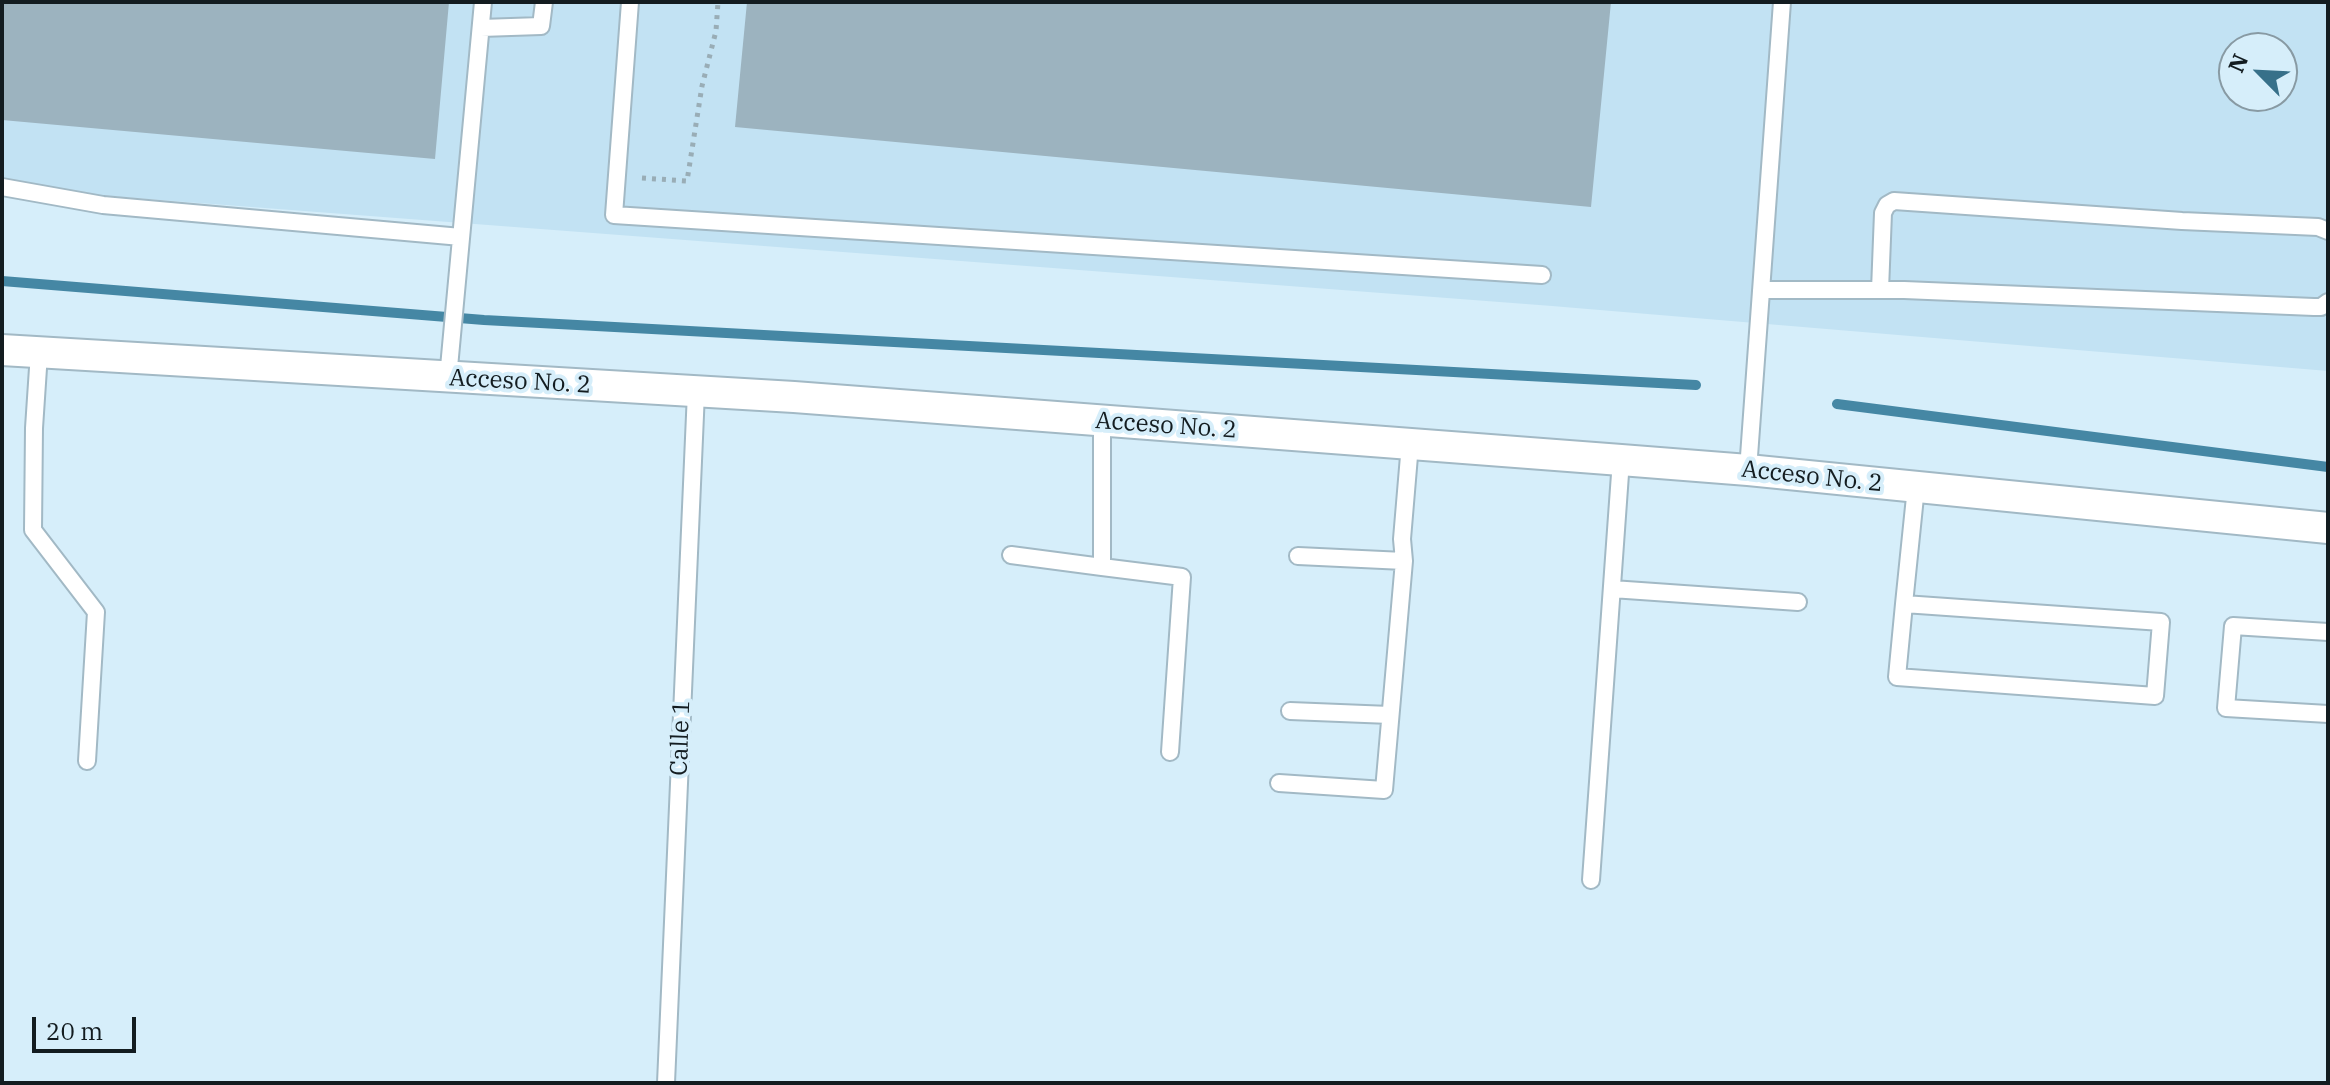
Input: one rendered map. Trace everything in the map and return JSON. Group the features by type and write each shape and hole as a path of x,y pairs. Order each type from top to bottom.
{"street":[{"name":"Acceso No. 2","path":"2,350 794,397 1621,460 2328,528"}],"lane":[{"path":"448,378 483,2"},
{"path":"481,28 541,26 544,2"},
{"path":"630,2 614,215 1542,275"},
{"path":"1748,470 1782,2"},
{"path":"2,187 103,205 461,237"},
{"path":"1880,290 1883,213 1887,205 1894,201 2318,227 2328,231"},
{"path":"1761,290 1880,290 2321,307 2328,302"},
{"path":"39,353 34,428 33,530 96,612 87,761"},
{"name":"Calle 1","path":"666,1083 696,392"},
{"path":"1102,421 1102,567"},
{"path":"1279,783 1384,790 1404,561 1402,539 1410,444"},
{"path":"1591,880 1621,460"},
{"path":"1904,604 2161,622 2155,696 1897,677 1904,604 1916,487"},
{"path":"1011,555 1182,577 1170,752"},
{"path":"1298,556 1404,561"},
{"path":"1612,589 1798,602"},
{"path":"2328,632 2233,626 2226,708 2328,714"},
{"path":"1290,711 1390,715"}],"path":[{"path":"617,177 687,181 702,86 716,31 718,2"}],"shaded area":[{"path":"2,2 2328,2 2328,371 1552,306 2,188"}],"building":[{"path":"2,2 449,2 435,159 2,120"},
{"path":"747,2 1611,2 1591,207 735,127"}],"waterway":[{"path":"2,281 484,320 1696,385"},
{"path":"1837,404 2328,467"}]}
